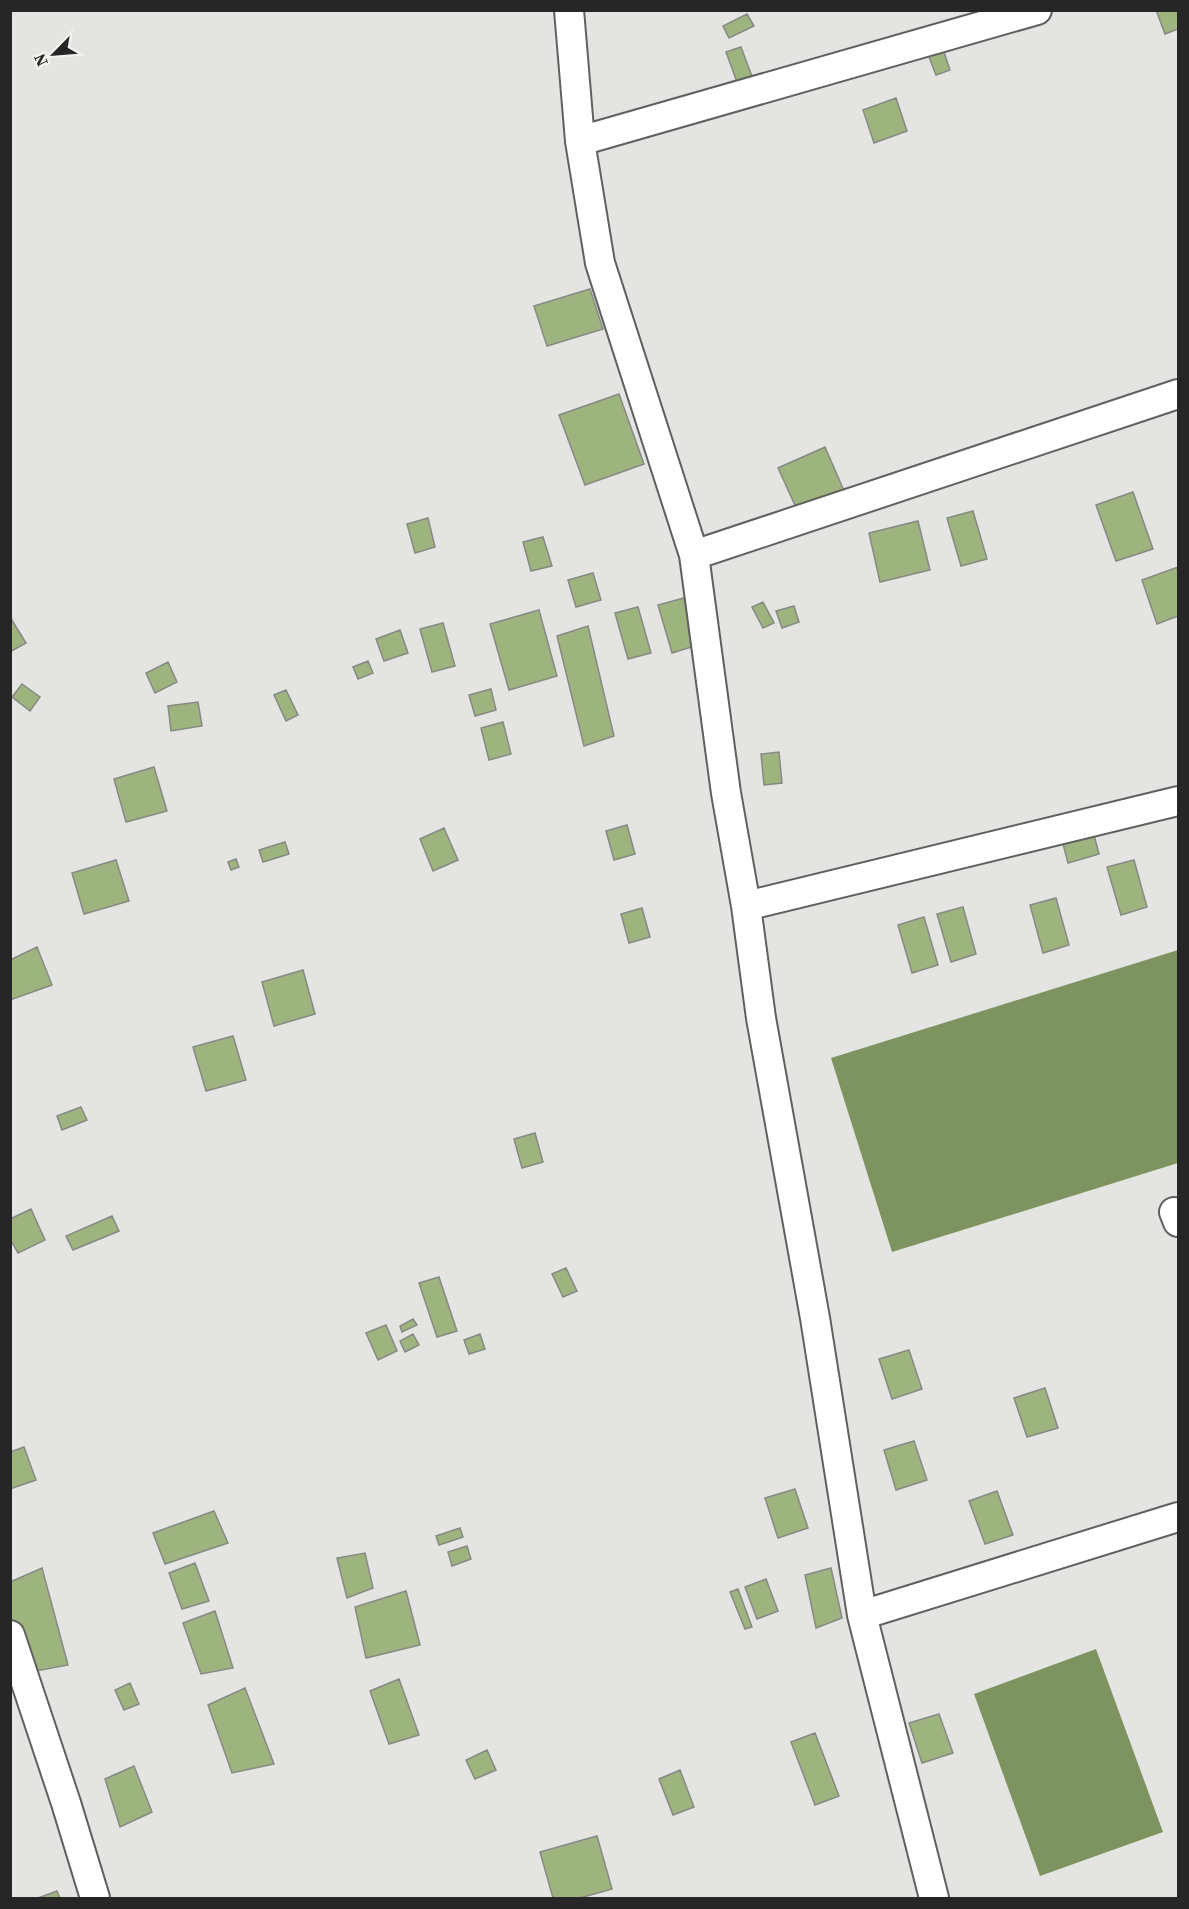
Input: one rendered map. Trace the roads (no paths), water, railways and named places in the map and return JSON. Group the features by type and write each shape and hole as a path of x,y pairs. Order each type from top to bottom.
{"street":[{"path":"569,10 580,141 600,263 694,555 726,793 746,906 761,1018 815,1318 862,1615 934,1899"},
{"path":"580,141 1037,10"},
{"path":"694,555 1179,394"},
{"path":"746,906 1179,801"},
{"path":"862,1615 1179,1516"},
{"path":"10,1635 66,1803 94,1899"}]}
